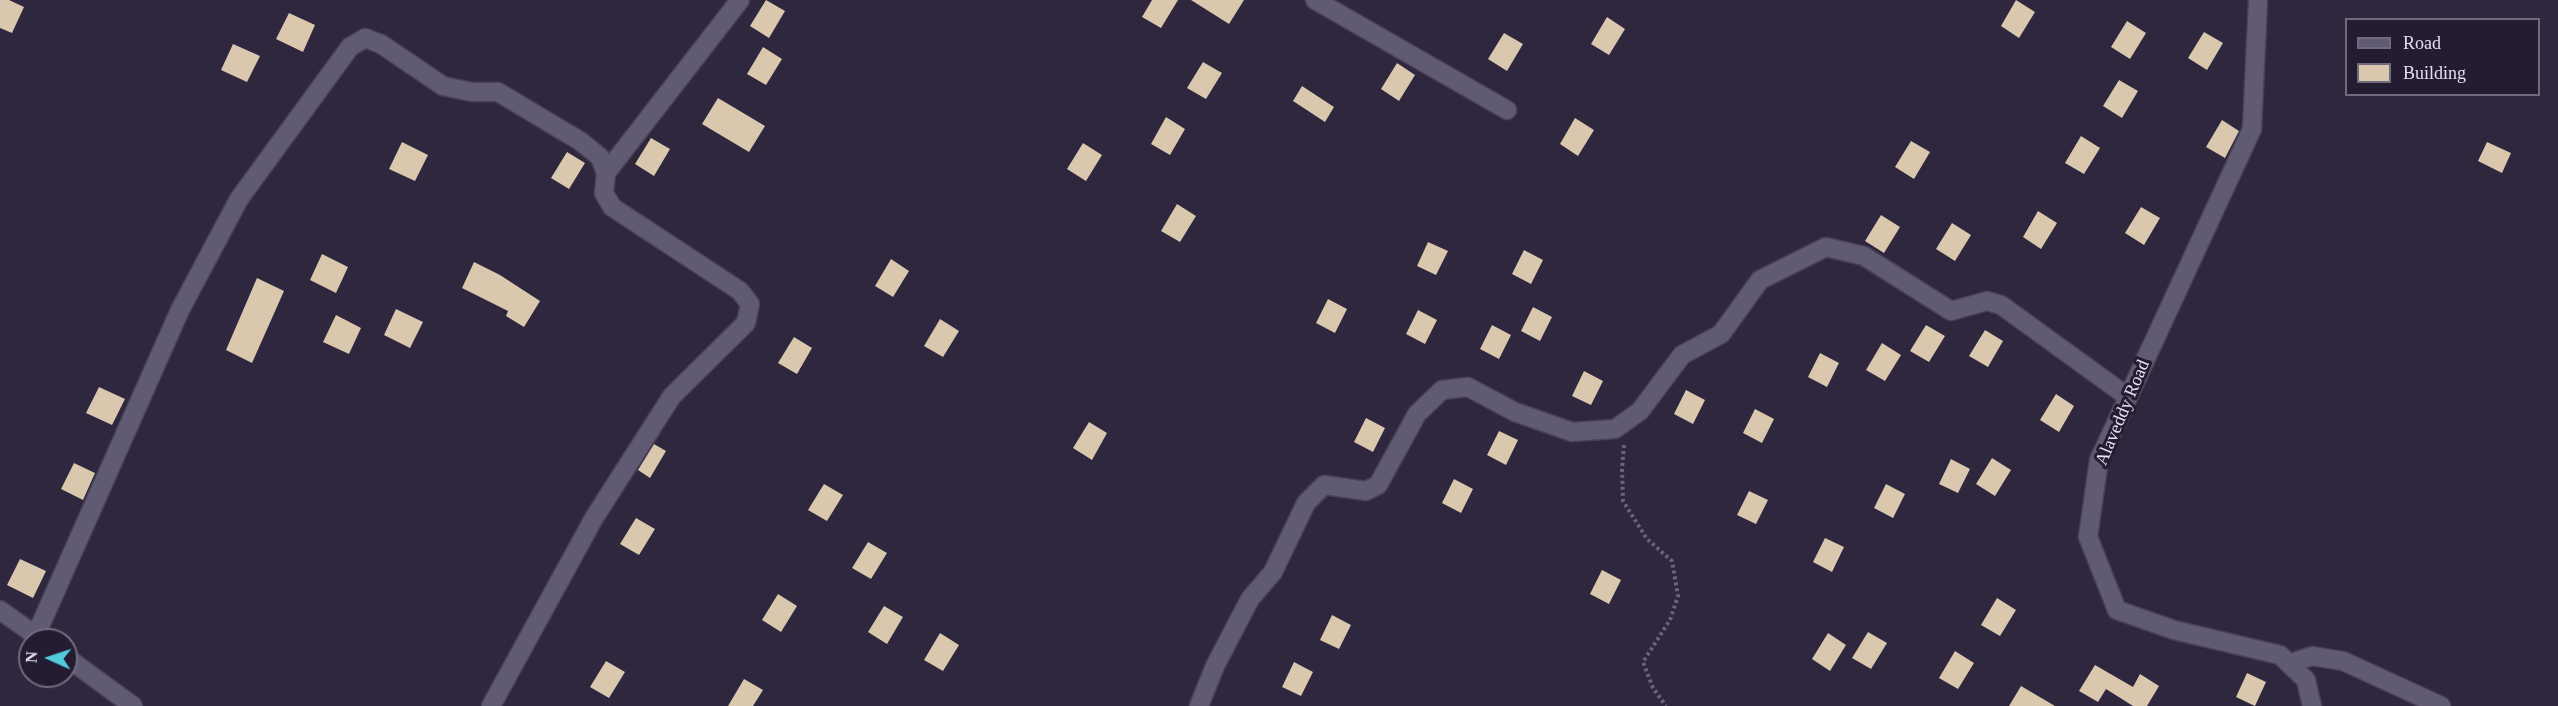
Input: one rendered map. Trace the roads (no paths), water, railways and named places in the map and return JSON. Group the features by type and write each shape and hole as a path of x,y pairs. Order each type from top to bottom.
{"street":[{"path":"606,174 740,0"},
{"path":"1315,0 1507,110"},
{"name":"Alaveddy Road","path":"2258,0 2252,129 2099,460 2088,537 2117,610 2174,630 2280,655 2291,663"},
{"path":"43,628 180,310 239,199 350,47 365,38 381,44 443,86 472,92 498,92 580,141 600,157 606,174 604,193 612,207 740,291 750,304 746,323 672,396 594,518 491,706"},
{"path":"1199,706 1215,666 1250,599 1273,572 1306,503 1324,485 1366,491 1378,485 1418,414 1442,390 1468,387 1515,412 1572,432 1615,429 1640,411 1682,355 1721,334 1760,280 1826,246 1864,256 1951,312 1987,302 2001,305 2128,397"},
{"path":"0,610 25,628"},
{"path":"2312,706 2306,680 2291,663 2312,656 2343,662 2441,706"},
{"path":"78,666 133,706"}]}
